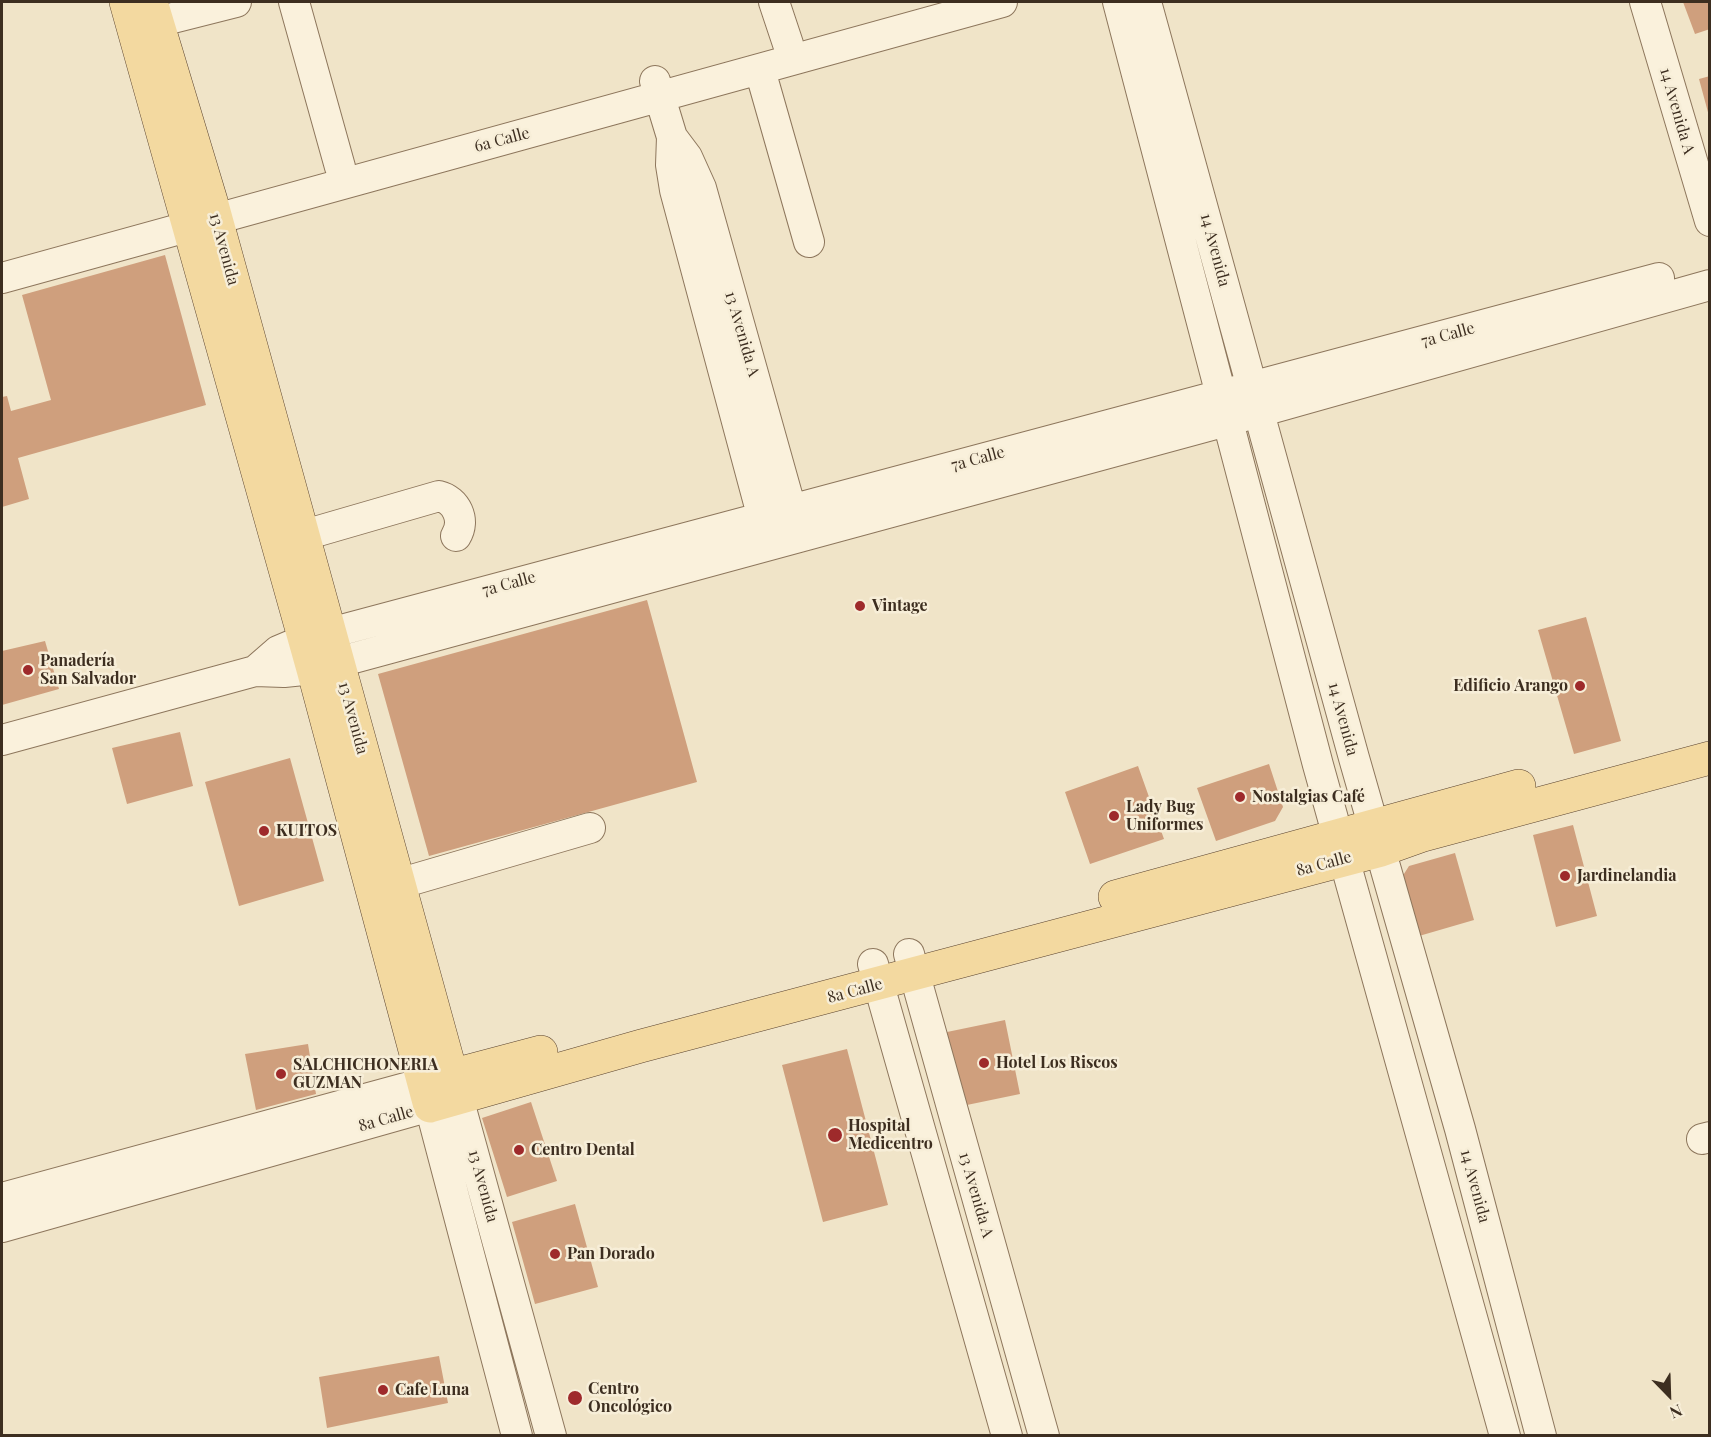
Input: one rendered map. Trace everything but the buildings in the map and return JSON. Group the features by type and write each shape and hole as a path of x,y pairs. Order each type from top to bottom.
{"main road":[{"name":"13 Avenida","path":"126,2 200,213 301,536 321,651 398,884 441,1091"},
{"name":"13 Avenida","path":"154,12 200,213 441,1091"},
{"name":"8a Calle","path":"441,1091 1377,837 1710,736"},
{"name":"8a Calle","path":"1377,837 1423,836 1710,758"}],"street":[{"path":"154,12 236,2"},
{"path":"294,2 340,167"},
{"path":"774,2 788,44"},
{"name":"6a Calle","path":"2,258 200,213 657,89 788,44 935,2"},
{"name":"6a Calle","path":"2,278 340,167 657,89 760,70 1002,2"},
{"name":"14 Avenida","path":"1118,2 1227,407 1341,847 1505,1436"},
{"name":"14 Avenida","path":"1146,2 1460,1129 1541,1436"},
{"name":"14 Avenida A","path":"1645,2 1710,221"},
{"path":"760,70 809,242"},
{"name":"13 Avenida A","path":"657,89 672,137 687,158 701,188 799,538"},
{"name":"13 Avenida A","path":"672,137 671,165 675,190 770,545"},
{"name":"7a Calle","path":"2,740 255,671 278,651 321,651 799,538 1227,407 1710,265"},
{"name":"7a Calle","path":"1255,399 1710,285"},
{"name":"7a Calle","path":"321,651 762,517 1227,407"},
{"path":"301,536 439,496 448,498 455,504 460,522 456,536"},
{"path":"398,884 590,828"},
{"name":"13 Avenida A","path":"912,964 1044,1436"},
{"path":"875,974 1007,1436"},
{"name":"8a Calle","path":"2,1198 441,1091"},
{"name":"8a Calle","path":"2,1227 441,1091"},
{"name":"13 Avenida","path":"441,1091 517,1436"},
{"name":"13 Avenida","path":"441,1091 551,1436"}],"place":[{"name":"Vintage","path":"860,606"},
{"name":"Panadería San Salvador","path":"28,670"},
{"name":"Edificio Arango","path":"1580,686"},
{"name":"Nostalgias Café","path":"1240,797"},
{"name":"Lady Bug Uniformes","path":"1114,816"},
{"name":"KUITOS","path":"264,831"},
{"name":"Jardinelandia","path":"1565,876"},
{"name":"Hotel Los Riscos","path":"984,1063"},
{"name":"SALCHICHONERIA GUZMAN","path":"281,1074"},
{"name":"Hospital Medicentro","path":"835,1135"},
{"name":"Centro Dental","path":"519,1150"},
{"name":"Pan Dorado","path":"555,1254"},
{"name":"Cafe Luna","path":"383,1390"},
{"name":"Centro Oncológico","path":"575,1398"}]}
